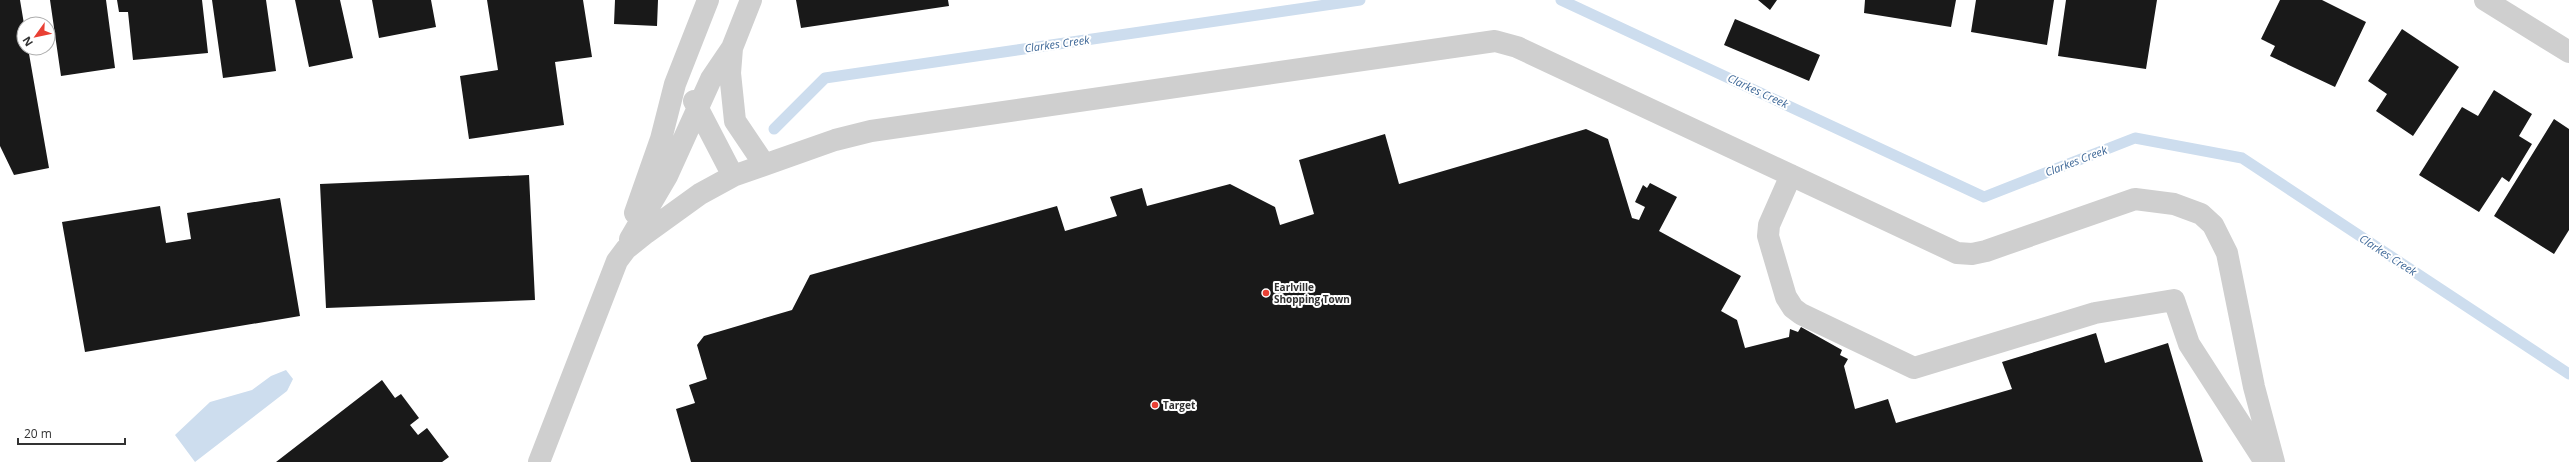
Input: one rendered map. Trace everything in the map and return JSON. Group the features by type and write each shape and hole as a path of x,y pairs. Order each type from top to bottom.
{"street":[{"path":"539,462 617,261 661,139 675,84 708,0"},
{"path":"617,261 667,176 714,72 732,48 751,0"},
{"path":"2485,0 2569,52"},
{"path":"617,261 646,233 700,194 733,176 835,140 871,131 1495,41 1517,47 1791,175 1942,248 1965,254 1986,251 2136,199 2174,204 2201,214 2213,224 2227,253 2254,387 2274,462"},
{"path":"732,48 730,73 735,121 764,164"},
{"path":"685,58 697,109 733,176"},
{"path":"1791,175 1769,225 1768,236 1786,297 1793,308 1801,314 1914,368 2095,313 2174,300 2188,344 2265,462"}],"water":[{"path":"286,370 293,379 287,391 195,462 175,435 210,402 252,390 271,376"}],"building":[{"path":"0,0 20,0 23,16 16,16 16,56 29,56 49,168 14,175 0,146"},
{"path":"50,0 106,0 115,68 61,76 56,41 56,16 52,16"},
{"path":"117,0 202,0 208,53 133,60 128,12 119,12"},
{"path":"212,0 266,0 276,71 223,78"},
{"path":"295,0 340,0 353,58 309,67"},
{"path":"372,0 431,0 436,27 379,38"},
{"path":"487,0 583,0 592,57 555,62 564,125 469,139 460,76 498,70"},
{"path":"615,0 658,0 657,26 614,24"},
{"path":"796,0 948,0 949,6 801,28"},
{"path":"1758,0 1777,0 1770,10"},
{"path":"1865,0 1956,0 1951,27 1864,13"},
{"path":"1976,0 2054,0 2047,45 1971,32"},
{"path":"2066,0 2157,0 2146,69 2058,56"},
{"path":"2280,0 2322,0 2366,22 2335,87 2270,56 2275,46 2261,39"},
{"path":"1735,19 1820,55 1809,81 1724,45"},
{"path":"2402,29 2459,67 2413,136 2376,111 2387,94 2368,81"},
{"path":"2494,90 2532,114 2519,136 2532,144 2509,182 2502,177 2479,212 2419,175 2462,107 2478,116"},
{"path":"2554,119 2569,129 2569,230 2554,254 2494,216"},
{"name":"Earlville Shopping Town","path":"1586,129 1608,139 1632,218 1639,220 1645,207 1635,202 1643,185 1647,188 1650,183 1677,197 1659,231 1741,276 1721,311 1737,320 1745,348 1789,337 1790,329 1798,332 1801,327 1842,350 1840,355 1848,359 1844,366 1855,409 1888,399 1896,423 2012,389 2002,362 2096,333 2105,363 2168,343 2203,462 691,462 676,409 695,403 689,385 707,379 697,345 704,336 792,310 810,275 1057,206 1065,231 1117,216 1110,197 1142,188 1147,206 1230,184 1275,207 1280,225 1314,214 1299,160 1385,134 1399,184"},
{"path":"529,175 535,300 326,308 320,184"},
{"path":"280,198 300,316 85,352 62,222 160,206 166,243 191,239 187,213"},
{"path":"382,380 395,398 401,394 419,418 410,425 418,435 427,428 449,457 442,462 276,462"}],"waterway":[{"name":"Clarkes Creek","path":"774,129 825,78 1360,0"},
{"name":"Clarkes Creek","path":"1561,0 1984,197 2135,138 2242,158 2569,374"}],"place":[{"name":"Earlville Shopping Town","path":"1266,293"},
{"name":"Target","path":"1155,405"}]}
